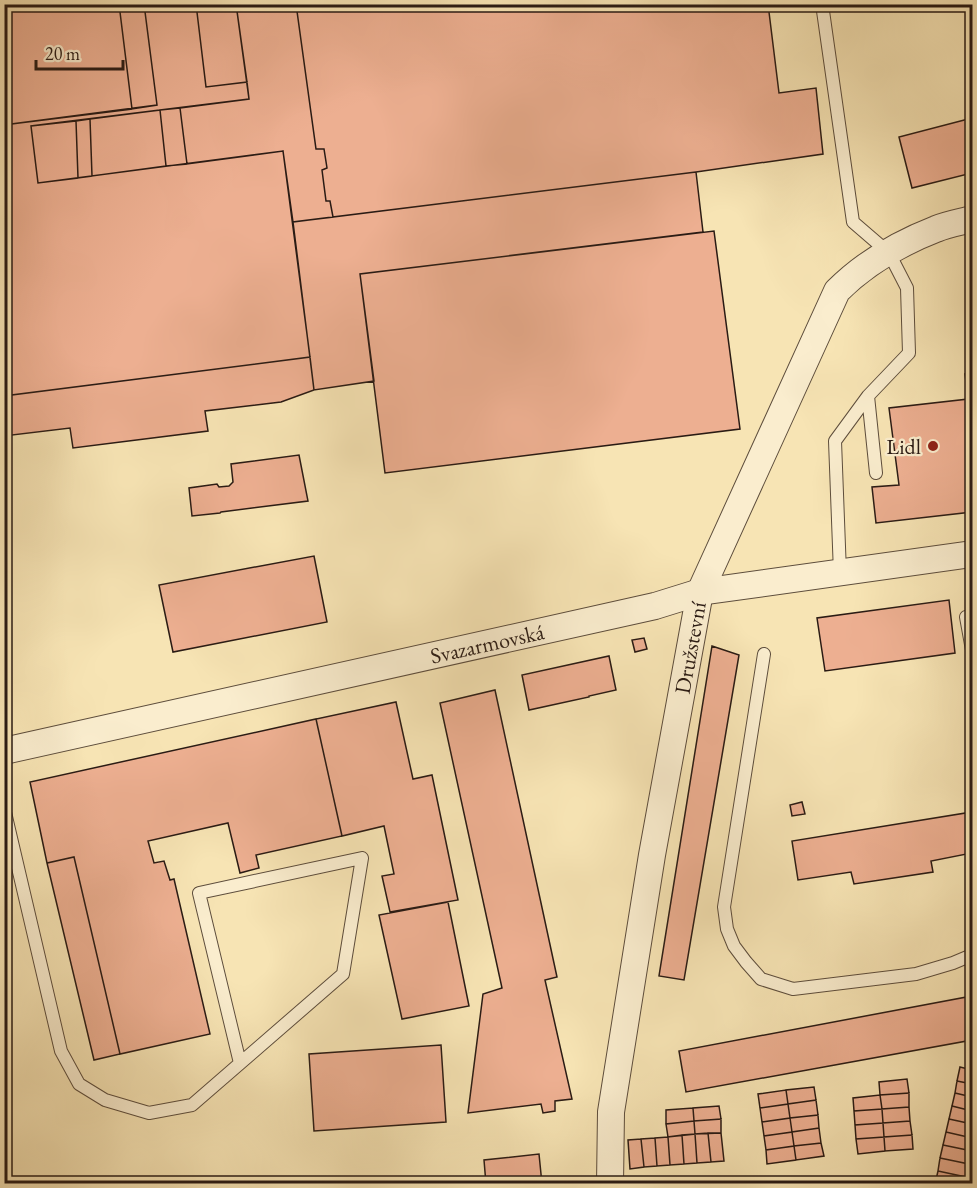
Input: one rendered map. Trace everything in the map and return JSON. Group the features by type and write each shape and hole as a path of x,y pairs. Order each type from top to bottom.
{"street":[{"name":"Družstevní","path":"610,1184 610,1112 651,855 699,592 837,291 864,268 913,239 938,228 972,219"},
{"name":"Svazarmovská","path":"4,751 655,606 699,592 972,554"}],"lane":[{"path":"822,4 853,222 889,253 907,288 909,353 868,396 835,441 840,573"},
{"path":"868,396 876,472"},
{"path":"966,617 972,650"},
{"path":"764,654 724,907 727,929 734,946 761,979 793,989 915,974 972,955"},
{"path":"4,808 62,1051 79,1084 105,1100 149,1113 192,1105 343,974 362,858 199,893 240,1063"}],"building":[{"path":"4,4 119,4 132,109 4,125"},
{"path":"119,4 144,4 157,105 132,109"},
{"path":"144,4 196,4 206,87 247,82 249,99 31,126 38,183 283,151 310,357 4,396 4,125 157,105"},
{"path":"196,4 236,4 247,82 206,87"},
{"path":"236,4 296,4 316,149 324,149 327,168 322,170 326,201 330,201 333,217 293,222 283,151 187,164 180,108 249,99"},
{"path":"296,4 768,4 779,93 816,88 823,154 333,217 330,201 326,201 322,170 327,168 324,149 316,149"},
{"path":"180,108 187,164 166,166 160,110"},
{"path":"160,110 166,166 92,176 90,119"},
{"path":"972,118 972,173 912,188 899,137"},
{"path":"90,119 92,176 78,178 76,121"},
{"path":"76,121 78,178 38,183 31,126"},
{"path":"696,172 703,232 360,274 374,381 314,390 293,222"},
{"path":"714,231 740,429 385,473 360,274"},
{"path":"310,357 314,390 281,402 205,411 208,431 73,448 70,428 4,436 4,396"},
{"name":"Lidl","path":"972,373 972,512 876,523 872,487 899,485 889,408 968,399 965,374"},
{"path":"299,455 308,501 192,516 189,488 217,484 219,487 229,486 233,482 231,464"},
{"path":"314,556 327,622 173,652 159,585"},
{"path":"949,600 955,653 825,671 817,618"},
{"path":"644,638 647,649 635,652 632,640"},
{"path":"712,646 739,655 684,980 659,976"},
{"path":"609,656 616,690 529,710 522,675"},
{"path":"495,690 557,977 545,980 572,1099 555,1101 555,1111 543,1113 541,1104 468,1113 483,994 502,988 440,703"},
{"path":"396,702 413,779 432,775 458,900 390,912 382,876 394,874 384,826 342,836 316,719"},
{"path":"316,719 342,836 256,855 259,868 240,873 228,823 148,841 154,863 164,861 170,880 174,879 210,1034 120,1054 74,857 47,863 30,782"},
{"path":"802,802 805,814 792,816 790,805"},
{"path":"972,812 972,853 931,861 933,872 854,884 851,872 798,880 792,841"},
{"path":"74,857 120,1054 94,1060 47,863"},
{"path":"448,902 469,1006 402,1019 379,915"},
{"path":"972,996 972,1040 686,1092 679,1051"},
{"path":"441,1045 446,1122 314,1131 309,1054"},
{"path":"960,1067 972,1070 972,1084 957,1081"},
{"path":"907,1079 909,1093 880,1095 879,1082"},
{"path":"957,1081 972,1084 972,1097 955,1093"},
{"path":"814,1087 816,1100 788,1104 786,1090"},
{"path":"786,1090 788,1104 760,1108 758,1094"},
{"path":"909,1093 909,1107 882,1109 880,1095"},
{"path":"955,1093 972,1097 972,1111 952,1106"},
{"path":"880,1095 882,1109 854,1111 853,1098"},
{"path":"816,1100 818,1115 790,1118 788,1104"},
{"path":"788,1104 790,1118 762,1122 760,1108"},
{"path":"719,1106 721,1119 694,1121 693,1108"},
{"path":"952,1106 972,1111 972,1124 949,1119"},
{"path":"909,1107 910,1121 883,1123 882,1109"},
{"path":"693,1108 694,1121 666,1124 666,1110"},
{"path":"882,1109 883,1123 855,1125 854,1111"},
{"path":"818,1115 819,1128 792,1132 790,1118"},
{"path":"790,1118 792,1132 764,1136 762,1122"},
{"path":"721,1119 721,1133 695,1134 694,1121"},
{"path":"949,1119 972,1124 972,1138 946,1132"},
{"path":"694,1121 695,1134 668,1137 666,1124"},
{"path":"910,1121 912,1135 884,1137 883,1123"},
{"path":"883,1123 884,1137 856,1139 855,1125"},
{"path":"819,1128 821,1143 794,1146 792,1132"},
{"path":"792,1132 794,1146 766,1150 764,1136"},
{"path":"946,1132 972,1138 972,1151 943,1145"},
{"path":"708,1133 721,1133 724,1161 711,1162"},
{"path":"708,1133 711,1162 697,1163 695,1134"},
{"path":"695,1134 697,1163 684,1164 682,1135"},
{"path":"682,1135 684,1164 670,1165 668,1137"},
{"path":"912,1135 913,1149 885,1151 884,1137"},
{"path":"668,1137 670,1165 657,1166 655,1138"},
{"path":"884,1137 885,1151 858,1154 856,1139"},
{"path":"655,1138 657,1166 644,1167 641,1139"},
{"path":"641,1139 644,1167 630,1169 628,1140"},
{"path":"821,1143 824,1156 796,1160 794,1146"},
{"path":"943,1145 972,1151 969,1164 940,1158"},
{"path":"794,1146 796,1160 767,1164 766,1150"},
{"path":"539,1154 542,1184 486,1184 484,1160"},
{"path":"940,1158 969,1164 966,1177 938,1171"},
{"path":"938,1171 966,1177 964,1184 935,1184"}],"place":[{"name":"Lidl","path":"933,446"}]}
